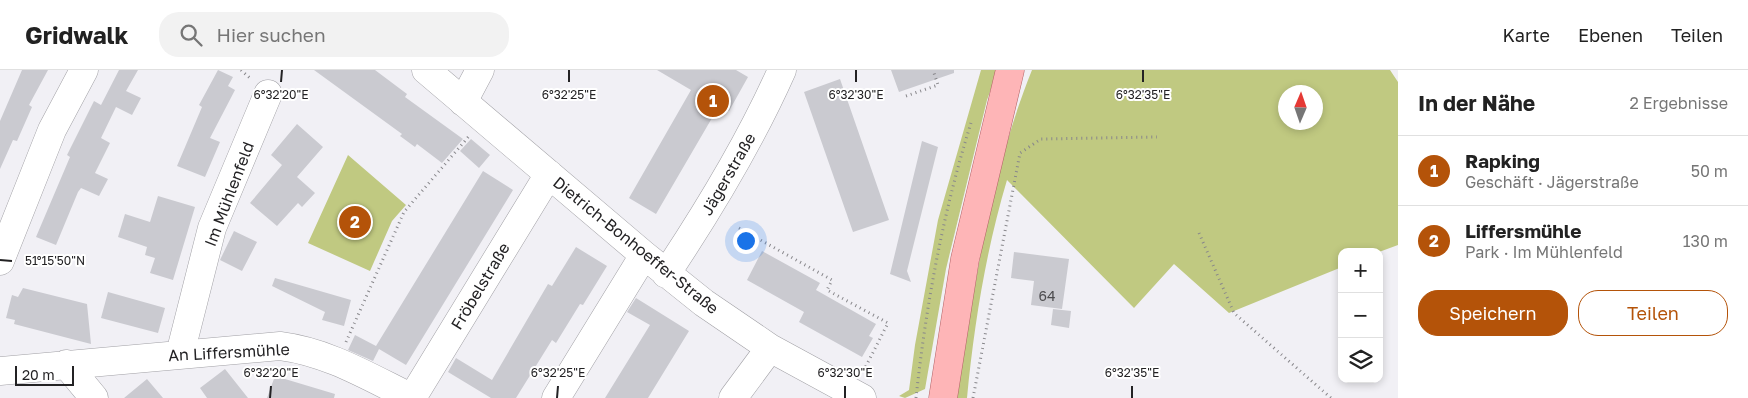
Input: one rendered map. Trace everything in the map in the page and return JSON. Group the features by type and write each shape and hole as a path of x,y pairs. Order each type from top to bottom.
{"main road":[{"path":"942,398 964,259 998,126 1010,70"},
{"path":"998,126 1024,70"}],"street":[{"path":"0,261 52,130 84,70"},
{"name":"Dietrich-Bonhoeffer-Straße","path":"426,70 666,274 704,303 770,348 857,396"},
{"path":"463,102 480,70"},
{"name":"Jägerstraße","path":"666,274 736,162 782,70"},
{"name":"Im Mühlenfeld","path":"180,354 212,228 268,94"},
{"name":"Fröbelstraße","path":"412,398 549,174"},
{"path":"556,398 644,255"},
{"name":"An Liffersmühle","path":"0,371 280,346 308,351 337,361 412,398"},
{"path":"733,398 770,348"},
{"path":"66,364 94,398"}],"path":[{"path":"906,96 938,84 933,70"},
{"path":"337,361 404,212 483,119"},
{"path":"973,398 1020,153 1041,139 1157,137"},
{"path":"739,228 832,280 827,290 888,323 857,396"},
{"path":"1199,233 1234,313 1331,398"}],"green space":[{"path":"981,70 998,70 987,100 946,269 925,389 905,398 899,396 909,390 915,345 938,220"},
{"path":"1032,70 1390,70 1398,82 1398,245 1383,251 1383,248 1338,248 1338,269 1229,313 1174,264 1134,308 1007,180 993,233 982,288 967,398 957,398 985,231 1017,109"},
{"path":"348,155 406,205 392,221 370,271 308,243"}],"building":[{"path":"22,70 48,70 29,105 32,107 17,141 13,140 0,169 0,121"},
{"path":"119,70 138,70 126,91 141,98 132,115 116,107 101,138 110,143 95,173 108,179 99,196 81,188 56,245 36,237 70,157 67,155 94,101 101,105"},
{"path":"218,70 233,77 228,86 235,90 210,138 220,142 205,177 177,166 202,107 199,105"},
{"path":"314,70 375,70 407,94 405,97 463,139 442,163 417,144 415,147 400,136 402,134"},
{"path":"657,70 736,70 748,77 729,111 719,106 656,214 629,198 691,90"},
{"path":"891,70 954,70 954,73 899,92"},
{"path":"840,79 889,220 853,232 804,92"},
{"path":"297,124 323,147 297,177 315,193 302,207 298,203 277,226 250,203 282,165 271,155"},
{"path":"471,139 490,155 479,168 460,151"},
{"path":"922,141 938,147 907,271 911,282 890,274"},
{"path":"483,171 513,190 406,365 379,349 373,361 348,350 355,335 376,346"},
{"path":"158,196 195,207 173,280 150,273 155,258 145,255 147,247 118,237 125,214 150,222"},
{"path":"234,231 257,242 242,271 220,260"},
{"path":"576,247 607,266 583,305 580,304 556,343 552,340 516,398 491,398 448,372 456,358 492,380 548,284 552,286"},
{"path":"762,251 820,283 816,290 876,324 869,336 873,338 862,357 799,322 804,312 747,280"},
{"path":"1014,252 1069,259 1062,309 1031,305 1034,281 1011,278"},
{"path":"275,278 351,300 344,326 322,320 325,312 272,286"},
{"path":"23,288 87,304 91,344 14,324 15,320 6,318 12,295 18,297"},
{"path":"108,292 165,308 158,333 101,318"},
{"path":"636,298 689,331 648,398 605,398 650,325 627,312"},
{"path":"1053,309 1071,311 1069,328 1051,325"},
{"path":"225,369 248,398 207,398 200,388"},
{"path":"275,376 335,394 334,398 267,398"},
{"path":"147,379 163,398 124,398"}],"place":[{"name":"Rapking","path":"713,101"},
{"name":"Liffersmühle","path":"355,222"}]}
